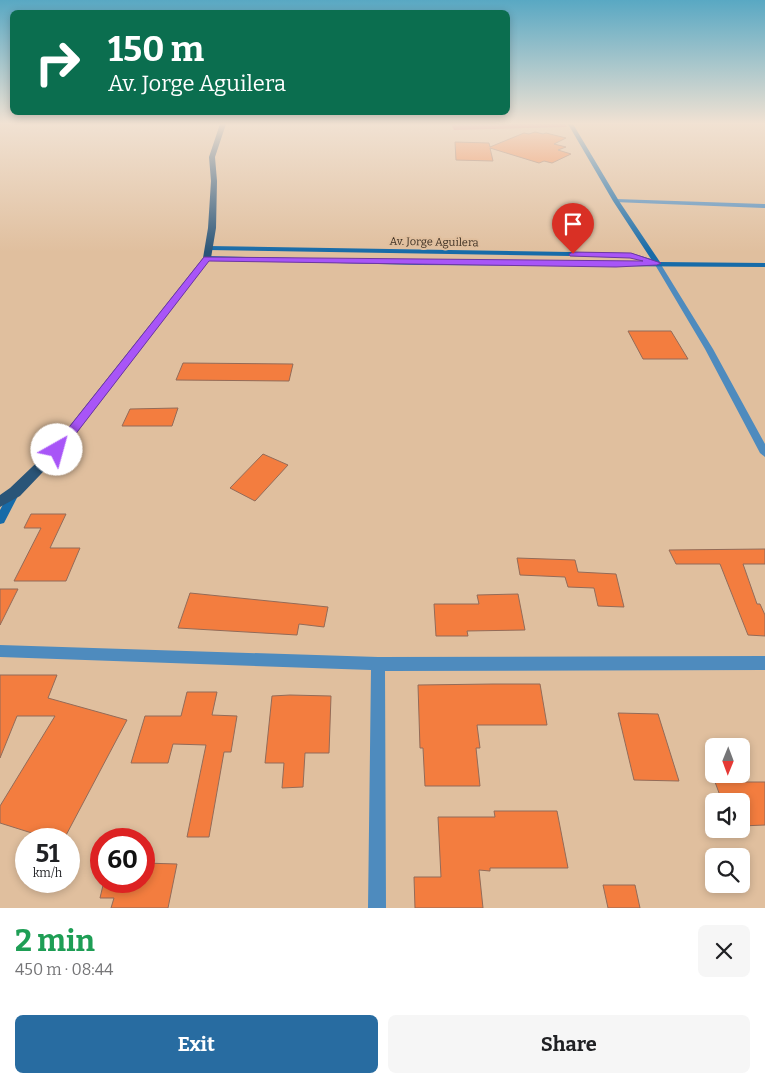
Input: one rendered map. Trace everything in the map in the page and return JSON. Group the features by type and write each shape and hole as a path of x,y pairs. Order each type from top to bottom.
{"main road":[{"path":"0,502 15,492 57,450 208,253 214,181 213,166"}],"street":[{"path":"595,166 709,349 765,453"},
{"path":"616,201 765,206"},
{"name":"Av. Jorge Aguilera","path":"208,253 626,265 657,263 765,265"},
{"path":"0,520 15,492"},
{"path":"0,651 378,664 765,663"},
{"path":"377,908 378,664"}],"building":[{"path":"628,331 671,331 688,359 643,359"},
{"path":"183,363 293,364 289,381 176,380"},
{"path":"178,408 172,426 122,426 130,409"},
{"path":"263,454 288,465 255,501 230,488"},
{"path":"31,514 66,514 50,548 80,548 66,581 14,581 41,528 24,528"},
{"path":"765,549 765,564 743,564 757,604 760,604 765,615 765,636 748,635 720,564 676,564 669,550"},
{"path":"517,558 575,560 578,572 616,574 624,607 598,606 594,588 568,587 565,577 520,575"},
{"path":"0,589 18,589 0,625"},
{"path":"190,593 328,607 324,627 299,624 297,635 178,628"},
{"path":"518,594 525,630 467,631 468,636 436,636 434,604 479,604 477,595"},
{"path":"0,675 57,675 48,698 127,720 70,828 16,828 0,823 0,806 55,716 17,716 0,758"},
{"path":"540,684 547,725 477,725 480,748 476,748 480,786 425,786 423,748 420,748 418,685"},
{"path":"187,692 217,692 212,715 237,716 231,752 224,752 209,837 187,837 206,745 173,744 168,763 131,763 145,716 181,716"},
{"path":"272,696 331,696 329,753 305,753 303,787 282,788 284,763 265,763"},
{"path":"618,713 658,714 679,781 634,780"},
{"path":"765,782 765,825 750,826 750,793 719,793 715,783"},
{"path":"494,811 557,811 568,868 490,868 490,871 479,870 483,908 415,908 414,877 441,877 438,817 495,817"},
{"path":"155,863 177,864 168,908 111,908 114,898 100,898 101,893 155,893"},
{"path":"603,885 635,885 640,908 608,908"}],"route":[{"path":"57,450 207,258 419,263 616,265 657,263 631,255 573,254"}]}
